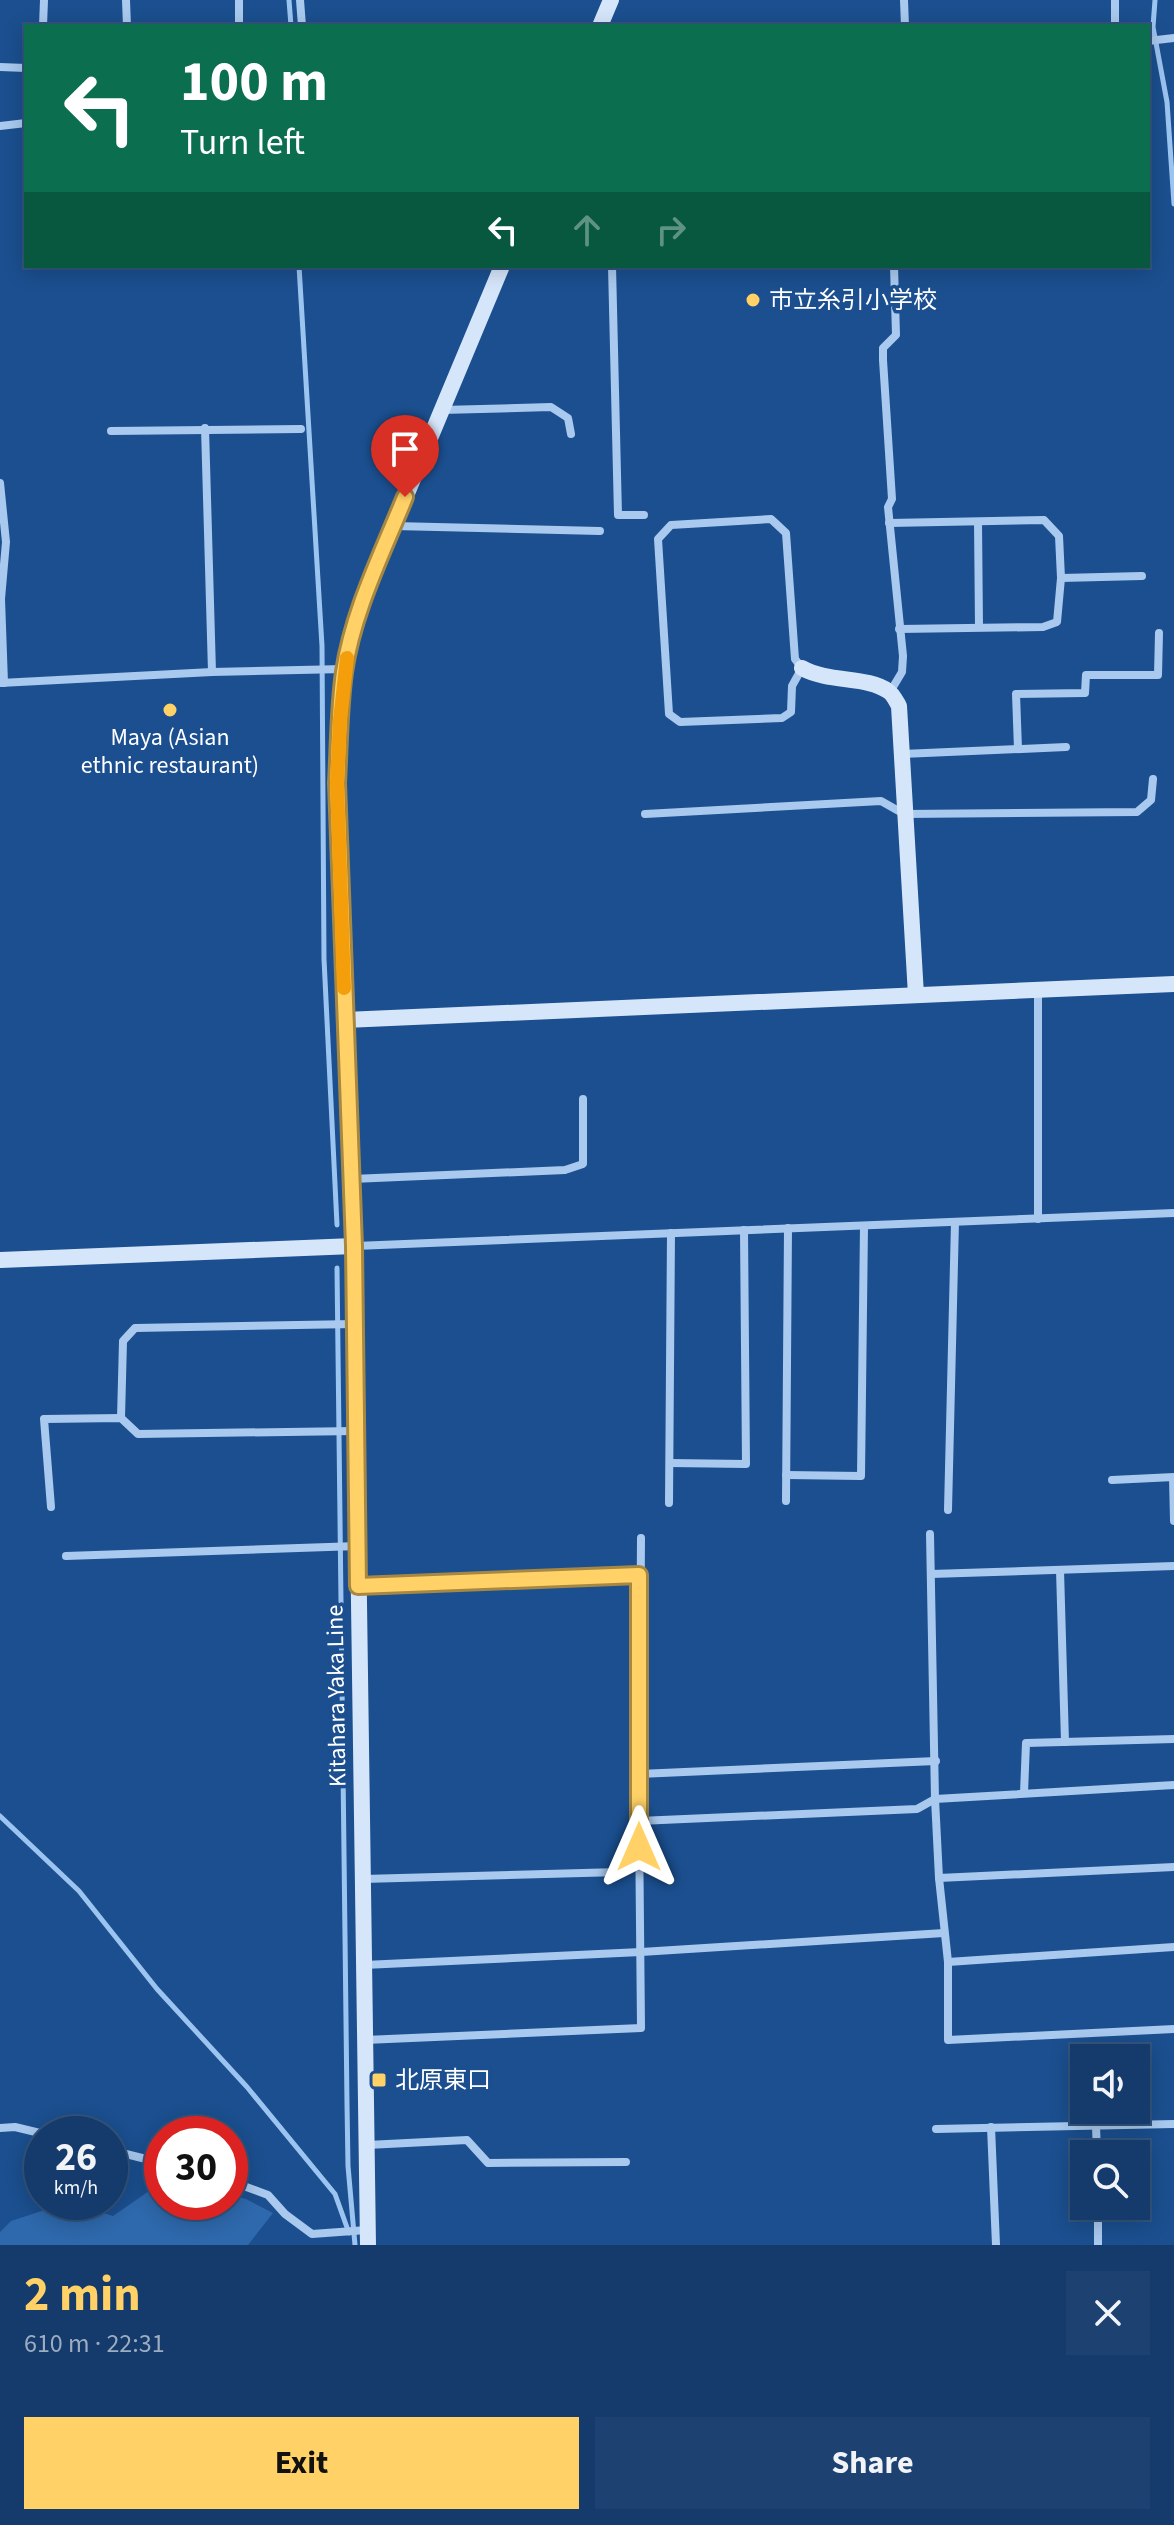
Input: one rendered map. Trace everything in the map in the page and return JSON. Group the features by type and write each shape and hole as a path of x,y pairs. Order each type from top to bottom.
{"main road":[{"path":"601,24 611,0"},
{"name":"Kitahara Yaka Line","path":"367,2237 354,1246 337,783 344,669 362,601 501,268"},
{"path":"802,668 816,676 874,685 890,692 899,706 916,995"},
{"path":"345,1020 1174,984"},
{"path":"0,1260 354,1246"}],"street":[{"path":"43,24 44,0"},
{"path":"126,0 127,24"},
{"path":"239,0 239,24"},
{"path":"300,0 302,24"},
{"path":"904,0 905,24"},
{"path":"1115,0 1115,24"},
{"path":"1150,41 1174,38"},
{"path":"0,67 24,68"},
{"path":"0,126 24,123"},
{"path":"612,268 618,515 644,515"},
{"path":"890,692 902,672 888,507 892,499 883,348 896,335 894,268"},
{"path":"441,410 551,407 568,418 571,434"},
{"path":"205,428 212,672"},
{"path":"111,431 301,429"},
{"path":"0,483 6,542 0,599 2,683 212,672 344,669"},
{"path":"771,519 780,526 786,533 795,659 802,668 792,686 791,712 782,718 680,722 669,714 658,539 671,525 771,519"},
{"path":"889,523 1044,520 1059,536 1061,578 1057,622 1043,627 899,629"},
{"path":"978,522 979,627"},
{"path":"393,526 600,531"},
{"path":"1061,578 1142,576"},
{"path":"1018,749 1016,694 1085,693 1086,675 1158,675 1159,633"},
{"path":"902,754 1066,747"},
{"path":"645,814 881,801 904,814 1137,812 1151,800 1153,779"},
{"path":"1038,990 1038,1219"},
{"path":"352,1179 565,1170 583,1164 583,1099"},
{"path":"354,1246 1174,1213"},
{"path":"948,1510 955,1222"},
{"path":"786,1475 861,1476 864,1226"},
{"path":"786,1501 788,1228"},
{"path":"670,1463 746,1464 744,1230"},
{"path":"669,1503 671,1233"},
{"path":"121,1418 123,1341 135,1328 355,1324"},
{"path":"51,1507 44,1419 121,1418 138,1434 355,1431"},
{"path":"1112,1480 1173,1478 1174,1521"},
{"path":"930,1534 935,1799 948,1962 948,2040 1174,2029"},
{"path":"364,2040 641,2028 641,1538"},
{"path":"66,1556 358,1546"},
{"path":"931,1574 1174,1566"},
{"path":"1060,1570 1065,1742"},
{"path":"358,1586 639,1575"},
{"path":"1024,1793 1026,1743 1174,1739"},
{"path":"639,1774 936,1761"},
{"path":"639,1821 917,1809 935,1799 1174,1785"},
{"path":"939,1878 1174,1867"},
{"path":"363,1879 620,1872"},
{"path":"363,1965 944,1933"},
{"path":"948,1962 1174,1947"},
{"path":"936,2129 1174,2124"},
{"path":"1096,2126 1096,2140"},
{"path":"991,2127 996,2245"},
{"path":"0,2128 24,2129"},
{"path":"366,2145 467,2140 488,2163 626,2162"},
{"path":"248,2188 268,2195 285,2214 312,2234 340,2232 367,2237"},
{"path":"1098,2220 1098,2245"}],"shaded area":[{"path":"144,2194 144,2220 248,2220 248,2200 273,2213 248,2245 0,2245 0,2232 11,2221 24,2217 24,2220 128,2220 128,2206"}],"waterway":[{"path":"289,0 291,24"},
{"path":"1155,0 1153,27 1167,102 1174,204"},
{"path":"299,268 322,646 324,959 337,1225"},
{"path":"337,1268 348,2166 355,2245"},
{"path":"0,1816 79,1891 157,1989 247,2087 335,2194 349,2233"}],"slow traffic":[{"path":"344,988 337,783 347,658"}],"place":[{"name":"市立糸引小学校","path":"753,300"},
{"name":"Maya (Asian ethnic restaurant)","path":"170,710"},
{"name":"北原東口","path":"379,2080"}],"route":[{"path":"405,497 362,601 344,669 337,783 354,1246 358,1586 639,1575 639,1847"}]}
